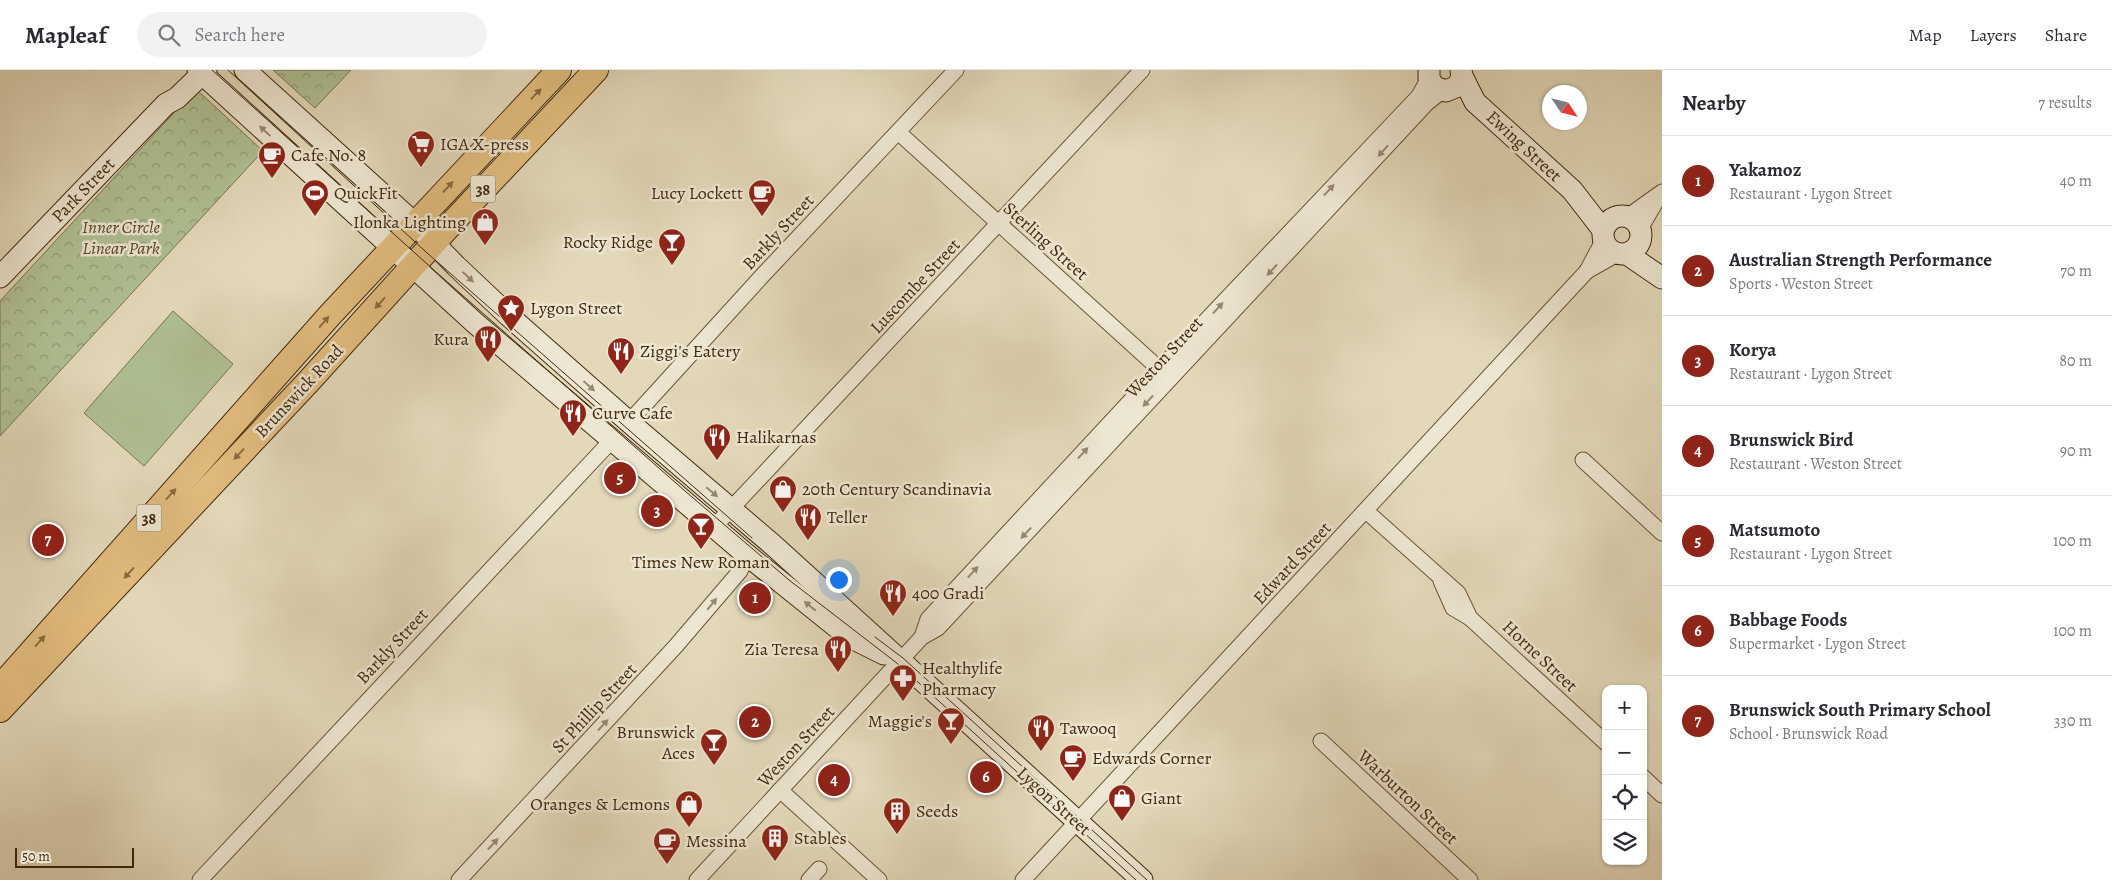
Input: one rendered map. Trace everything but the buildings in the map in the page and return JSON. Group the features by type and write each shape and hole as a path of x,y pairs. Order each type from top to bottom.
{"main road":[{"name":"Brunswick Road","path":"0,687 392,247 559,70"},
{"name":"Brunswick Road","path":"0,710 60,648 434,242 596,70"},
{"path":"513,118 533,136"}],"street":[{"name":"Lygon Street","path":"245,70 414,223 482,291 629,422 732,508 1142,880"},
{"name":"Barkly Street","path":"629,422 762,276 956,70"},
{"name":"Luscombe Street","path":"714,527 1142,70"},
{"name":"Lygon Street","path":"199,71 474,323 613,439 747,555 848,636 900,661"},
{"name":"Park Street","path":"0,277 166,104 172,91 199,71"},
{"name":"Ewing Street","path":"1445,76 1622,235 1662,268"},
{"name":"Weston Street","path":"697,880 922,637 938,628 1044,504 1303,228 1419,96 1445,76"},
{"name":"Sterling Street","path":"898,132 1165,373"},
{"name":"Edward Street","path":"1023,880 1662,192"},
{"name":"Ewing Street","path":"1622,235 1662,278"},
{"path":"613,439 629,422"},
{"name":"Barkly Street","path":"200,880 613,439"},
{"path":"1583,460 1662,533"},
{"name":"Horne Street","path":"1366,511 1440,579 1453,608 1470,618 1602,739"},
{"name":"St Phillip Street","path":"460,880 675,647 740,571 747,555"},
{"name":"Warburton Street","path":"1322,741 1470,880"},
{"path":"1647,782 1662,795"},
{"path":"780,790 879,880"}],"green space":[{"path":"273,70 351,70 315,108"},
{"name":"Inner Circle Linear Park","path":"196,89 263,151 0,436 0,301"},
{"path":"173,311 233,364 144,466 84,413"}],"tram line":[{"path":"212,70 436,272 685,491 789,580 898,664 1136,880"},
{"path":"228,70 426,252 752,538"},
{"path":"875,637 903,658 1147,880"}],"place":[{"name":"IGA X-press","path":"421,168"},
{"name":"Cafe No. 8","path":"272,179"},
{"name":"QuickFit","path":"315,217"},
{"name":"Lucy Lockett","path":"762,217"},
{"name":"Ilonka Lighting","path":"485,246"},
{"name":"Rocky Ridge","path":"672,266"},
{"name":"Lygon Street","path":"511,332"},
{"name":"Kura","path":"488,363"},
{"name":"Ziggi's Eatery","path":"621,375"},
{"name":"Curve Cafe","path":"573,437"},
{"name":"Halikarnas","path":"717,461"},
{"name":"Matsumoto","path":"620,478"},
{"name":"Korya","path":"657,511"},
{"name":"20th Century Scandinavia","path":"783,513"},
{"name":"Brunswick South Primary School","path":"48,540"},
{"name":"Teller","path":"808,541"},
{"name":"Times New Roman","path":"701,550"},
{"name":"Yakamoz","path":"755,598"},
{"name":"400 Gradi","path":"893,617"},
{"name":"Zia Teresa","path":"838,673"},
{"name":"Healthylife Pharmacy","path":"903,702"},
{"name":"Australian Strength Performance","path":"755,722"},
{"name":"Maggie's","path":"951,745"},
{"name":"Tawooq","path":"1041,752"},
{"name":"Brunswick Aces","path":"714,766"},
{"name":"Babbage Foods","path":"986,777"},
{"name":"Brunswick Bird","path":"834,780"},
{"name":"Edwards Corner","path":"1073,782"},
{"name":"Giant","path":"1122,822"},
{"name":"Oranges & Lemons","path":"689,828"},
{"name":"Seeds","path":"897,835"},
{"name":"Stables","path":"775,862"},
{"name":"Messina","path":"667,865"}]}
